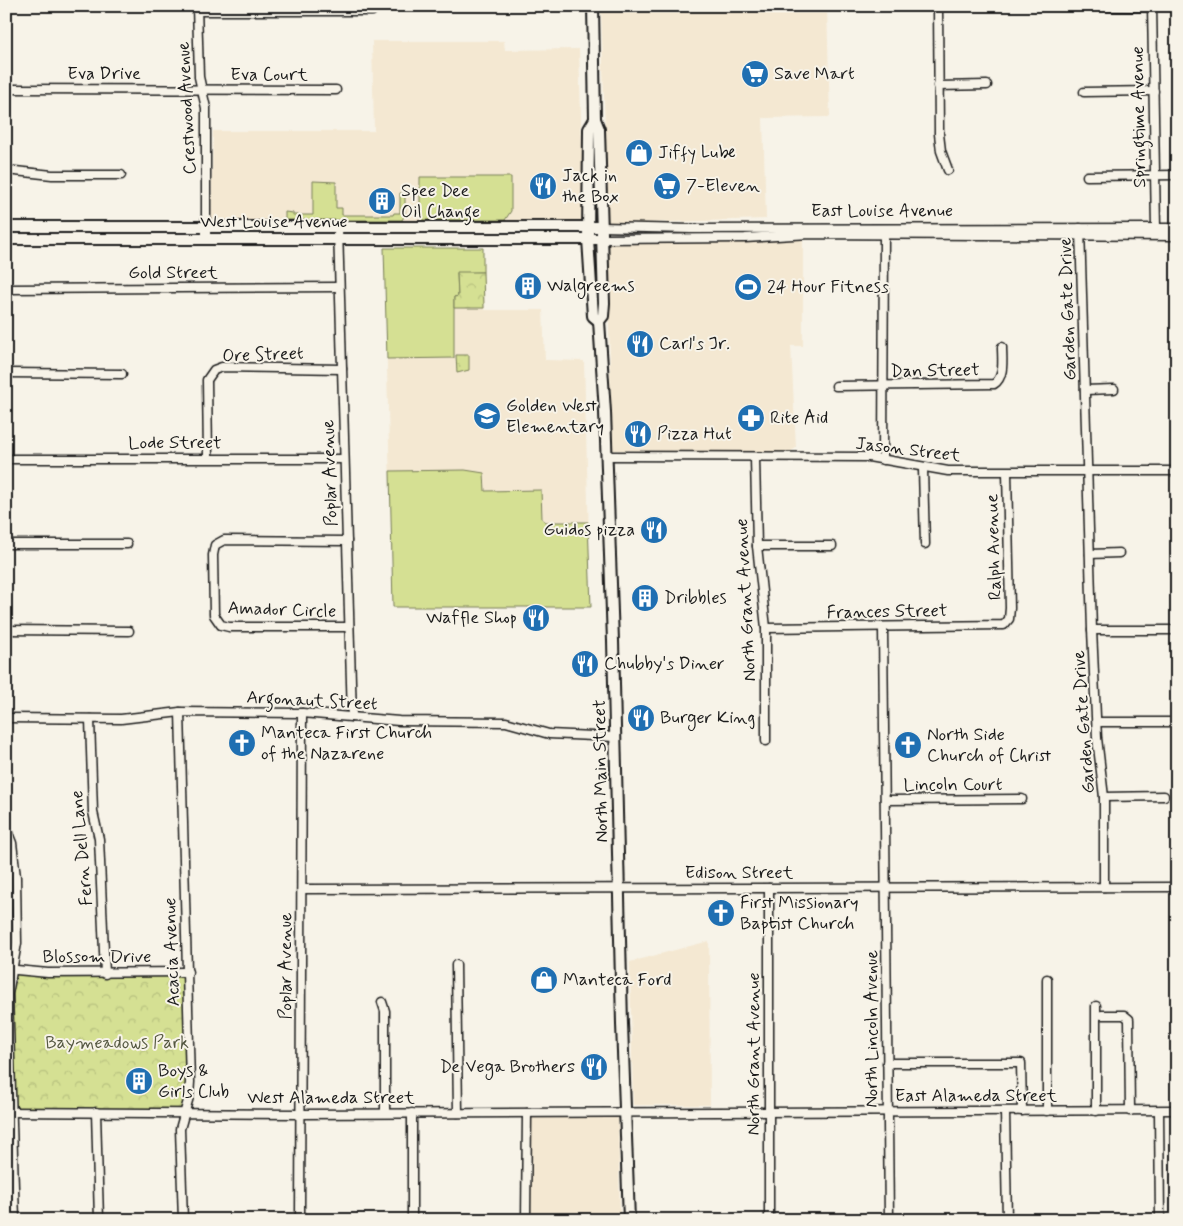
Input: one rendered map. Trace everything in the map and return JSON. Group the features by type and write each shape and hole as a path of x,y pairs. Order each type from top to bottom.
{"main road":[{"name":"North Main Street","path":"593,6 595,118 599,129 602,238 603,316 599,322 606,456 629,1220"},
{"name":"North Main Street","path":"595,118 589,129 588,239 591,304 593,316 599,322"},
{"name":"West Louise Avenue","path":"6,239 206,239 338,233 588,227"},
{"name":"East Louise Avenue","path":"588,227 601,227"},
{"name":"West Louise Avenue","path":"6,228 206,228 338,233 602,238"}],"street":[{"path":"938,6 938,86 941,151 948,170"},
{"path":"1060,6 1152,7"},
{"name":"Springtime Avenue","path":"1152,7 1156,228"},
{"path":"197,8 372,11"},
{"name":"Crestwood Avenue","path":"197,8 199,77 206,108 206,239"},
{"path":"938,86 987,85"},
{"name":"Eva Drive","path":"6,89 202,90"},
{"name":"Eva Court","path":"202,90 336,90"},
{"path":"1084,92 1154,91"},
{"path":"6,170 52,175 120,175"},
{"path":"1087,176 1177,176"},
{"name":"East Louise Avenue","path":"601,227 1080,236 1177,236"},
{"name":"Garden Gate Drive","path":"1080,228 1092,630 1097,722 1104,797 1104,887"},
{"name":"East Louise Avenue","path":"602,238 884,231 1177,228"},
{"path":"883,460 885,387 884,231"},
{"name":"Poplar Avenue","path":"338,233 352,717"},
{"name":"Gold Street","path":"6,289 339,287"},
{"name":"Dan Street","path":"836,386 885,387 994,384 1000,379 1002,372 1002,347"},
{"name":"Ore Street","path":"208,458 208,380 214,370 222,367 342,368"},
{"path":"6,374 122,374"},
{"name":"Garden Gate Drive","path":"1085,390 1114,389"},
{"name":"Jason Street","path":"606,456 870,458 923,469 948,471 1177,471"},
{"name":"North Grant Avenue","path":"755,458 757,546 766,628 766,740"},
{"name":"Lode Street","path":"6,459 344,459"},
{"path":"923,469 925,544"},
{"name":"Ralph Avenue","path":"1007,472 1010,608 1007,622"},
{"name":"Amador Circle","path":"347,541 224,540 215,545 213,555 214,615 221,625 229,627 349,627"},
{"path":"6,544 127,544"},
{"path":"757,546 832,546"},
{"path":"1090,554 1119,553"},
{"name":"Frances Street","path":"766,628 1000,626 1007,622"},
{"name":"North Lincoln Avenue","path":"884,628 888,1220"},
{"path":"6,630 129,630"},
{"path":"1092,630 1177,630"},
{"name":"Argonaut Street","path":"6,718 90,720 180,712 302,713 399,721 506,722 549,734 615,737"},
{"name":"Acacia Avenue","path":"180,712 190,1082 189,1097 180,1129 183,1220"},
{"name":"Poplar Avenue","path":"300,1220 302,713"},
{"name":"Fern Dell Lane","path":"90,720 93,812 99,839 105,974"},
{"path":"1097,722 1177,722"},
{"path":"1104,797 1164,796"},
{"name":"Lincoln Court","path":"885,800 1022,799"},
{"path":"6,828 12,843 16,877 17,942 9,969 8,994 9,1112 15,1220"},
{"path":"6,878 16,877"},
{"name":"Edison Street","path":"302,890 1177,887"},
{"name":"North Grant Avenue","path":"769,888 769,1220"},
{"path":"456,965 458,1113"},
{"name":"Blossom Drive","path":"9,969 48,973 105,974 188,972"},
{"path":"1046,979 1047,1111"},
{"path":"382,1002 385,1011 385,1113"},
{"path":"1096,1006 1096,1111"},
{"path":"1102,1015 1124,1015 1129,1019 1130,1111"},
{"path":"887,1063 1021,1063 1022,1111"},
{"name":"East Alameda Street","path":"626,1112 1177,1110"},
{"path":"1005,1111 1007,1220"},
{"path":"1159,1111 1160,1220"},
{"name":"West Alameda Street","path":"9,1112 300,1114 626,1112"},
{"path":"96,1112 99,1220"},
{"path":"412,1113 412,1220"},
{"path":"526,1220 527,1113"}],"shaded area":[{"path":"601,6 827,6 830,117 763,118 766,219 608,224"},
{"path":"372,41 504,41 505,50 579,49 584,223 211,223 213,131 374,131"},
{"path":"803,238 803,346 791,346 796,448 788,453 612,450 607,242"},
{"name":"Golden West Elementary","path":"384,248 483,248 485,310 543,310 545,360 584,361 591,607 393,607"},
{"path":"709,941 710,1105 633,1105 630,962"},
{"path":"531,1118 618,1118 620,1220 528,1220"}],"green space":[{"path":"420,177 511,177 511,211 505,220 423,220 420,217"},
{"path":"313,181 336,182 336,208 342,208 342,215 393,215 394,213 400,213 400,193 405,193 405,215 402,220 285,220 285,212 293,213 293,215 313,215"},
{"path":"384,248 483,248 483,272 457,273 458,297 454,297 454,358 387,359"},
{"path":"457,272 483,272 484,308 454,308 454,297 458,296"},
{"path":"456,355 469,355 469,370 457,373"},
{"path":"465,470 484,473 485,491 541,490 542,519 546,522 588,522 591,607 393,607 390,471"},
{"name":"Baymeadows Park","path":"13,970 188,972 190,1082 184,1113 12,1112 8,994"}],"place":[{"name":"Save Mart","path":"755,74"},
{"name":"Jiffy Lube","path":"639,153"},
{"name":"Jack in the Box","path":"543,186"},
{"name":"7-Eleven","path":"667,186"},
{"name":"Spee Dee Oil Change","path":"382,201"},
{"name":"Walgreems","path":"528,286"},
{"name":"24 Hour Fitness","path":"748,287"},
{"name":"Carl's Jr.","path":"640,344"},
{"name":"Golden West Elementary","path":"487,416"},
{"name":"Rite Aid","path":"751,418"},
{"name":"Pizza Hut","path":"638,434"},
{"name":"Guidos pizza","path":"654,530"},
{"name":"Dribbles","path":"645,598"},
{"name":"Waffle Shop","path":"536,618"},
{"name":"Chubby's Diner","path":"585,664"},
{"name":"Burger King","path":"641,718"},
{"name":"Manteca First Church of the Nazarene","path":"242,743"},
{"name":"North Side Church of Christ","path":"908,745"},
{"name":"First Missionary Baptist Church","path":"721,913"},
{"name":"Manteca Ford","path":"544,980"},
{"name":"De Vega Brothers","path":"594,1067"},
{"name":"Boys & Girls Club","path":"139,1081"}]}
